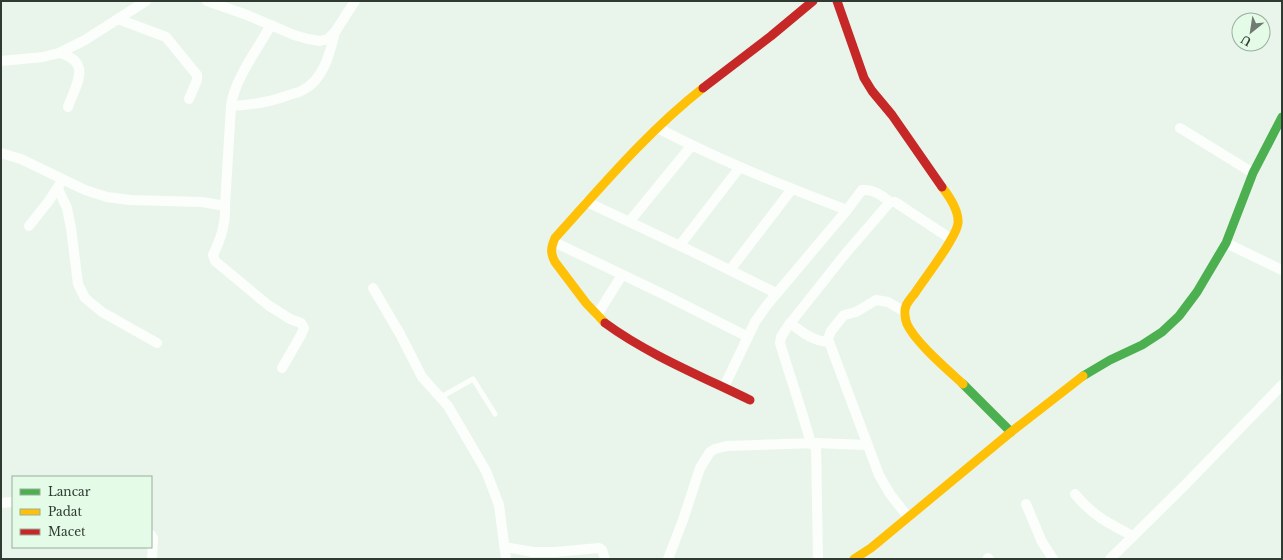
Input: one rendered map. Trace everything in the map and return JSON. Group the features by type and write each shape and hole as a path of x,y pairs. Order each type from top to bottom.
{"street":[{"path":"1,61 43,57 59,53 85,40 146,1"},
{"path":"207,1 308,39 320,41 328,38 335,32 355,1"},
{"path":"750,400 646,349 621,335 602,321 555,262 551,255 551,247 556,238 587,202 683,104 771,36 813,1"},
{"path":"837,1 864,78 948,195 958,221 957,229 940,257 906,306 904,316 907,324 919,341 1012,432"},
{"path":"118,19 161,35 170,40 197,74 197,80 189,99"},
{"path":"271,25 247,65 234,93 231,106 224,228 220,241 213,255 215,261 268,305 290,319 301,323 304,328 282,368"},
{"path":"231,106 264,103 303,90 313,82 322,71 330,52 335,32"},
{"path":"59,53 67,55 75,60 79,66 80,73 68,107"},
{"path":"854,559 871,548 1012,432 1094,368 1142,345 1162,332 1179,316 1188,305 1226,243 1253,174 1282,118"},
{"path":"658,128 740,167 847,210"},
{"path":"1180,128 1253,174"},
{"path":"629,222 692,145"},
{"path":"2,157 21,159 85,190 107,198 202,202 226,206"},
{"path":"680,245 740,167"},
{"path":"29,226 58,189 63,179"},
{"path":"58,189 67,208 78,284 85,298 102,312 157,343"},
{"path":"730,270 792,189"},
{"path":"724,387 755,322 776,293 847,210 862,190 870,190 880,194 890,202 895,202 951,239"},
{"path":"587,202 680,245 776,293"},
{"path":"818,559 814,444 791,382 780,343 781,337 790,323 846,253 890,202"},
{"path":"554,242 748,337"},
{"path":"1226,243 1282,270"},
{"path":"597,315 622,275"},
{"path":"373,288 400,334 422,377 448,406 488,477 499,505 506,559"},
{"path":"905,312 888,302 876,300 856,312 844,315 831,330 828,336 828,342 855,409 879,475 890,494 908,517"},
{"path":"790,323 813,338 828,342"},
{"path":"1110,559 1185,485 1282,385"},
{"path":"668,559 683,520 700,468 710,452 714,449 727,446 814,444 867,445"},
{"path":"1075,494 1085,506 1100,518 1133,536"},
{"path":"1,503 12,502"},
{"path":"1026,504 1042,542 1053,559"},
{"path":"152,536 152,559"},
{"path":"505,547 533,552 555,552 599,548 602,550 605,559"}],"lane":[{"path":"441,397 474,379 495,414"}],"traffic: fast":[{"path":"1083,376 1110,360 1142,345 1162,332 1179,316 1197,292 1226,243 1253,173 1282,117"},
{"path":"963,384 1011,432"}],"traffic: slow":[{"path":"605,323 586,303 555,262 552,256 555,238 644,141 663,122 703,88"},
{"path":"942,187 955,209 958,223 952,238 940,258 908,302 905,308 905,315 907,324 917,339 932,356 963,384"},
{"path":"854,559 871,548 1011,432 1083,376"}],"traffic: jam":[{"path":"703,88 771,36 813,1"},
{"path":"837,1 864,78 872,91 892,115 942,187"},
{"path":"605,323 657,355 750,400"}]}
